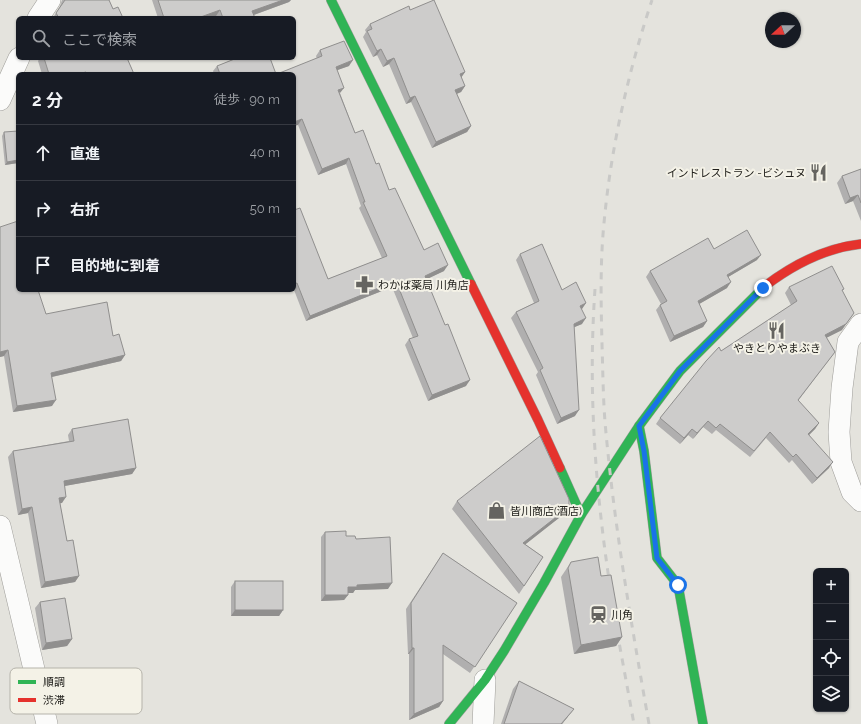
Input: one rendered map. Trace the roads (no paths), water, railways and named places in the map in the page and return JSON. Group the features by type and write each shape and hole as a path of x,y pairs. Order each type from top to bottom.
{"street":[{"path":"39,16 50,0"},
{"path":"331,0 538,420 581,515"},
{"path":"0,100 18,60"},
{"path":"450,724 485,680 544,583 581,515 639,426 680,371 763,288 781,274 814,256 843,246 861,244"},
{"path":"861,324 848,342 842,388 839,432 841,462 852,492 861,500"},
{"path":"639,426 644,451 657,558 678,585 703,724"},
{"path":"0,526 33,668"},
{"path":"483,724 485,680"},
{"path":"44,714 46,724"}],"railway":[{"path":"649,724 624,579 610,470 605,422 601,284 604,223 616,138 635,55 652,0"},
{"path":"595,289 592,364 594,438 600,512 610,586"},
{"path":"617,631 634,724"}],"place":[{"name":"インドレストラン -ビシュヌ","path":"819,173"},
{"name":"わかば薬局 川角店","path":"365,285"},
{"name":"やきとりやまぶき","path":"777,330"},
{"name":"皆川商店(酒店)","path":"497,511"},
{"name":"川角","path":"598,615"}]}
